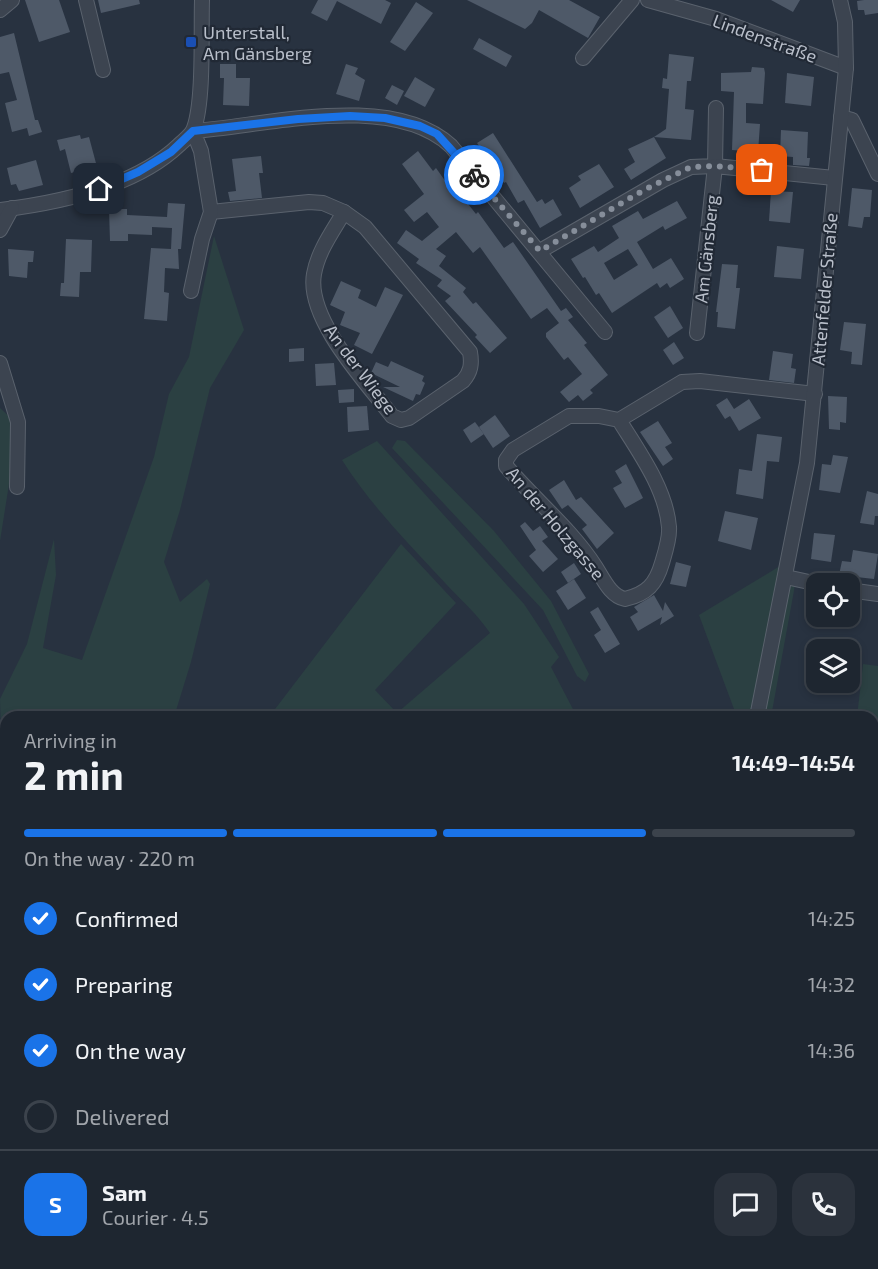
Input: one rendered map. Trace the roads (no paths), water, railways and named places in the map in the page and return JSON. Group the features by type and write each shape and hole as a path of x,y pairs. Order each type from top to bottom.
{"street":[{"path":"0,10 12,0"},
{"path":"86,0 103,70"},
{"path":"191,291 202,239 212,212 201,150 193,131 199,101 202,0"},
{"path":"583,58 633,0"},
{"name":"Lindenstraße","path":"648,0 717,19 846,68"},
{"name":"Attenfelder Straße","path":"758,711 807,463 815,394 846,68 845,22 840,0"},
{"name":"Am Gänsberg","path":"698,333 715,166 716,108"},
{"path":"0,230 6,209 64,200 109,185 138,172 171,152 193,131 298,119 350,116 385,118 420,126 437,134 451,146 605,332"},
{"path":"841,117 852,120 878,174"},
{"name":"Am Gänsberg","path":"540,251 663,180 691,167 715,166 834,178"},
{"name":"An der Wiege","path":"212,212 309,202 322,203 344,212 372,235 470,352 472,363 469,374 463,381 409,418 401,420 392,416 339,344 317,309 313,296 315,271 321,253 344,212"},
{"path":"0,363 18,422 17,487"},
{"path":"619,420 682,382 700,381 815,394"},
{"name":"An der Holzgasse","path":"599,416 619,420 652,476 664,502 669,529 657,578 650,588 625,599 612,593 590,558 506,466 506,460 513,450 569,417 599,416"},
{"path":"786,577 806,581"},
{"path":"860,592 878,594"}],"place":[{"name":"Unterstall, Am Gänsberg","path":"191,42"}]}
